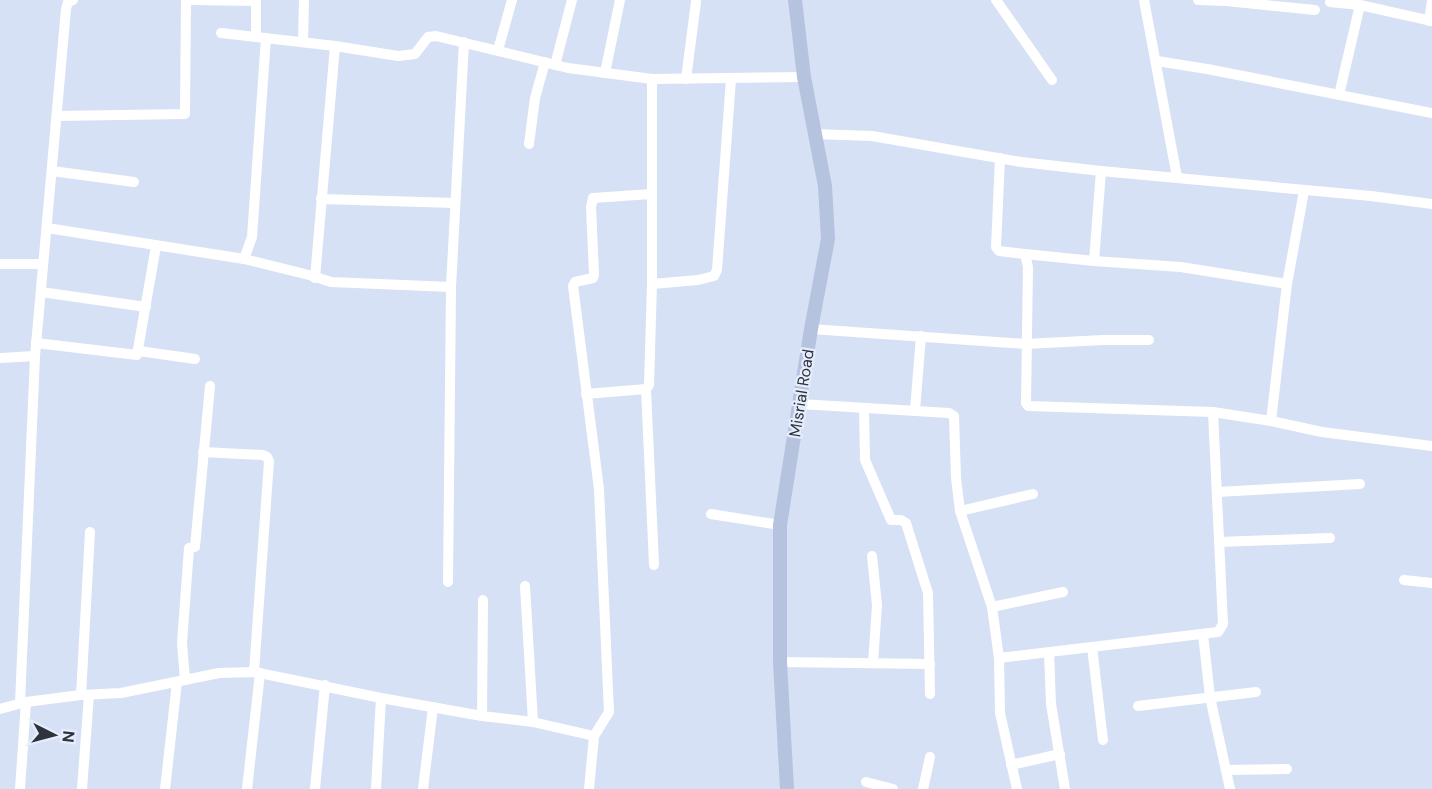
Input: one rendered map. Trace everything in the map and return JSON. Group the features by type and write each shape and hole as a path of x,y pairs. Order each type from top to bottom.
{"main road":[{"name":"Misrial Road","path":"785,787 780,662 780,525 811,328 828,239 825,186 804,77 795,0"}],"street":[{"path":"20,789 35,356 66,9 68,2 73,0"},
{"path":"57,117 184,114 186,110 186,0"},
{"path":"192,0 256,0 261,37 252,237 244,259"},
{"path":"303,42 304,0"},
{"path":"498,50 512,0"},
{"path":"529,144 535,98 572,0"},
{"path":"605,73 620,0"},
{"path":"996,0 1052,80"},
{"path":"1144,0 1177,177"},
{"path":"1198,0 1315,10"},
{"path":"1330,2 1364,4 1431,21 1432,0"},
{"path":"686,79 696,2"},
{"path":"1339,94 1364,4"},
{"path":"221,33 398,56 415,54 428,37 432,36 550,63 652,79 804,77"},
{"path":"448,582 451,286 464,42"},
{"path":"315,278 335,46"},
{"path":"1157,61 1432,113"},
{"path":"586,394 646,389 650,385 652,79"},
{"path":"652,284 698,280 714,276 717,270 731,79"},
{"path":"814,134 872,136 1000,158 1101,171 1371,196 1432,204"},
{"path":"1000,158 996,247 999,251 1181,267 1287,284"},
{"path":"52,171 134,182"},
{"path":"1094,261 1101,171"},
{"path":"1270,421 1287,284 1304,191"},
{"path":"589,789 594,736 609,712 599,489 573,286 575,282 593,278 594,274 592,201 594,197 651,194"},
{"path":"321,199 455,203"},
{"path":"47,228 244,259 309,274 331,282 451,286"},
{"path":"36,344 137,355 156,246"},
{"path":"1025,254 1028,267 1026,344 1026,403 1028,406 1213,412 1322,432 1432,446"},
{"path":"0,264 44,264"},
{"path":"41,292 146,307"},
{"path":"811,328 1026,344 1149,340"},
{"path":"915,410 921,336"},
{"path":"139,351 195,359"},
{"path":"0,358 35,356"},
{"path":"165,789 181,681 192,547 210,386"},
{"path":"646,389 654,565"},
{"path":"800,404 915,410 950,413 954,416 956,478 960,511 992,607 999,658 1000,713 1017,789"},
{"path":"864,408 865,460 888,516 891,520 901,520 906,523 928,593 930,694"},
{"path":"999,658 1218,632 1223,624 1213,412"},
{"path":"203,452 263,455 269,461 257,673 247,789"},
{"path":"1217,492 1360,484"},
{"path":"960,511 1033,494"},
{"path":"711,514 780,525"},
{"path":"82,789 90,532"},
{"path":"1219,542 1330,538"},
{"path":"872,556 877,605 873,663"},
{"path":"1404,580 1432,583"},
{"path":"525,586 533,722"},
{"path":"992,607 1064,592"},
{"path":"482,716 483,600"},
{"path":"1203,634 1210,697 1230,789"},
{"path":"1092,647 1103,740"},
{"path":"1049,653 1051,704 1065,789"},
{"path":"780,662 930,664"},
{"path":"0,709 23,703 121,693 219,673 257,673 482,716 533,722 594,736"},
{"path":"315,789 324,686"},
{"path":"1138,706 1256,692"},
{"path":"376,789 381,698"},
{"path":"423,789 433,707"},
{"path":"1011,765 1060,754"},
{"path":"923,789 930,757"},
{"path":"1227,770 1287,769"},
{"path":"866,782 892,789"}]}
